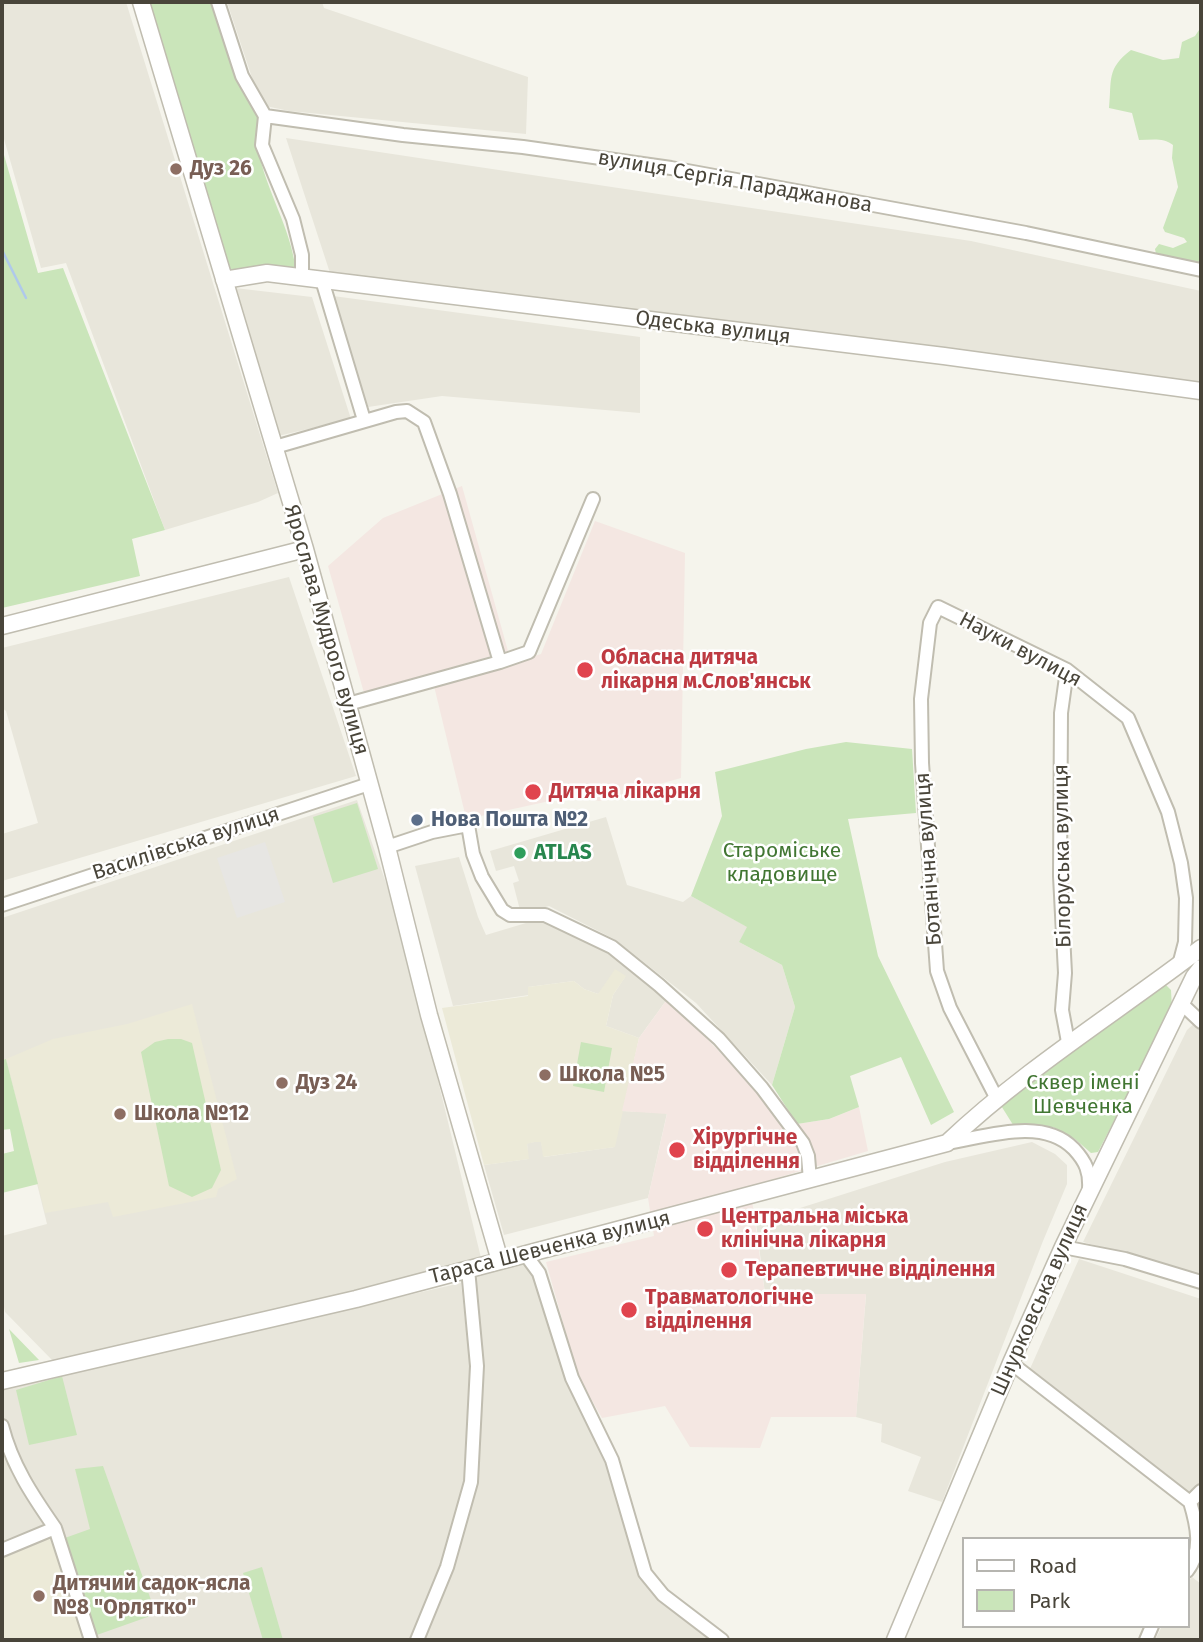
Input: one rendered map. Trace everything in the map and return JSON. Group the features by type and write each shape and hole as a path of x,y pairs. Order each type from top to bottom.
{"street":[{"name":"Ярослава Мудрого вулиця","path":"141,2 305,549 387,847 429,1015 500,1261"},
{"path":"218,2 242,76 265,116 262,145 293,219 302,255 302,278"},
{"name":"вулиця Сергія Параджанова","path":"265,116 671,168 1026,233 1201,270"},
{"name":"Одеська вулиця","path":"224,279 267,273 944,356 1201,391"},
{"path":"323,281 364,419"},
{"path":"275,447 364,419 396,412 407,411 424,422 450,494 500,662"},
{"path":"348,704 529,652 593,499"},
{"path":"2,626 305,549"},
{"name":"Науки вулиця","path":"938,607 1067,670 1128,718 1168,812 1181,863 1186,898 1185,942 1179,965"},
{"name":"Ботанічна вулиця","path":"938,607 930,623 921,699 922,763 937,971 950,1008 997,1099"},
{"name":"Білоруська вулиця","path":"1067,670 1061,713 1060,876 1065,973 1062,1010 1068,1042"},
{"name":"Василівська вулиця","path":"2,905 369,784"},
{"path":"387,847 432,832 468,825 473,854 482,877 502,910 510,915 545,915 612,947 659,985 719,1039 762,1088 803,1143 808,1156 810,1180"},
{"name":"Тараса Шевченка вулиця","path":"2,1381 356,1299 947,1143 1068,1042 1201,948"},
{"name":"Шнурковська вулиця","path":"895,1640 1011,1363 1063,1247 1178,1008 1201,968"},
{"path":"1178,1008 1184,1006 1201,1022"},
{"path":"947,1143 1033,1130 1052,1135 1069,1144 1083,1159 1089,1172 1089,1190"},
{"path":"1063,1247 1125,1259 1201,1282"},
{"path":"525,1254 539,1273 572,1378 612,1460 645,1573 663,1595 722,1640"},
{"path":"417,1640 447,1567 471,1482 477,1366 468,1269"},
{"path":"1011,1363 1190,1502 1198,1529 1199,1563"},
{"path":"2,1426 7,1445 26,1488 55,1528 92,1640"},
{"path":"1190,1502 1201,1491"},
{"path":"2,1550 55,1528"}],"shaded area":[{"path":"2,2 126,2 278,493 258,502 165,530 66,263 41,268 2,132"},
{"path":"227,2 322,2 324,8 528,77 526,134 289,111 261,105"},
{"path":"286,138 971,241 1201,291 1201,387 944,348 330,273"},
{"path":"235,288 312,297 351,419 278,436"},
{"path":"333,296 640,337 640,413 442,396 368,407"},
{"path":"462,486 508,651 364,693 328,566 383,518"},
{"name":"Обласна дитяча лікарня м.Слов'янськ","path":"595,521 685,553 681,778 599,801 577,795 481,816 467,822 434,686 541,654"},
{"path":"289,577 356,776 2,881 2,834 38,823 6,711 2,708 2,648"},
{"path":"357,800 399,920 482,1262 53,1361 5,1312 2,1297 2,1236 47,1224 6,1059 2,1060 2,918"},
{"path":"606,817 627,885 683,902 691,896 748,927 739,942 782,965 795,1007 772,1085 696,1003 614,939 549,906 521,914 513,883 519,881 514,866 496,871 490,851"},
{"path":"265,842 285,902 237,918 217,858"},
{"path":"459,857 486,935 526,923 543,922 604,950 633,969 668,998 639,1038 606,1026 613,995 625,977 598,994 584,989 574,981 528,987 529,995 453,1006 415,866"},
{"name":"Школа №5","path":"615,969 626,976 613,995 606,1026 639,1038 615,1147 543,1157 541,1142 534,1142 527,1144 529,1159 484,1165 442,1008 528,996 528,987 574,981 584,989 598,994"},
{"name":"Центральна міська клінічна лікарня","path":"668,998 753,1087 779,1122 797,1124 829,1119 859,1107 868,1151 750,1186 765,1294 866,1294 856,1417 771,1417 760,1448 690,1447 665,1406 602,1418 578,1376 546,1262 654,1236 648,1198 667,1114 622,1111 639,1038"},
{"name":"Школа №12","path":"192,1004 237,1179 218,1189 216,1197 113,1217 108,1202 45,1213 6,1059 53,1039 127,1024"},
{"path":"1201,1017 1201,1275 1083,1242 1187,1030"},
{"path":"622,1111 667,1113 648,1198 504,1235 484,1165 528,1159 527,1143 541,1141 544,1157 614,1147"},
{"path":"1032,1142 1055,1154 1067,1165 1067,1184 942,1502 908,1491 921,1457 881,1442 882,1424 856,1417 866,1295 765,1294 756,1222 945,1162"},
{"path":"1079,1259 1201,1299 1201,1482 1189,1494 1029,1371"},
{"path":"522,1261 535,1276 555,1346 609,1464 640,1575 717,1640 421,1640 474,1482 472,1273"},
{"path":"461,1283 470,1367 465,1481 441,1564 410,1640 2,1640 2,1388"},
{"name":"Дитячий садок-ясла №8 \"Орлятко\"","path":"54,1531 90,1640 2,1640 2,1553"},
{"path":"1192,1577 1201,1584 1201,1640 1155,1640 1161,1628 1189,1628 1189,1581"}],"green space":[{"path":"146,2 213,2 259,116 258,149 289,240 296,271 251,273 229,270 223,258"},
{"path":"1201,27 1201,266 1156,254 1155,249 1159,244 1173,248 1187,242 1184,238 1165,232 1163,228 1178,187 1172,158 1173,145 1161,140 1139,140 1132,113 1109,108 1112,76 1117,63 1123,57 1131,50 1163,60 1179,58 1182,42 1195,36"},
{"path":"2,148 38,273 63,268 165,530 132,539 140,576 2,608"},
{"name":"Староміське кладовище","path":"846,742 912,749 916,813 848,819 878,956 954,1112 931,1125 901,1057 850,1076 859,1107 829,1119 797,1124 772,1085 795,1007 782,965 739,942 747,927 691,896 722,816 715,772 806,749"},
{"path":"357,803 378,869 333,883 313,817"},
{"name":"Сквер імені Шевченка","path":"1161,985 1166,985 1171,990 1172,1009 1098,1152 1091,1153 1075,1139 1053,1127 1015,1128 1000,1104"},
{"path":"181,1039 192,1043 221,1170 212,1188 192,1197 169,1186 141,1052 155,1042"},
{"path":"581,1042 612,1048 604,1092 573,1086"},
{"path":"6,1059 38,1184 2,1193 2,1154 14,1151 10,1129 2,1130 2,1060"},
{"path":"9,1329 39,1360 19,1363"},
{"path":"62,1376 77,1435 29,1445 16,1390"},
{"path":"103,1466 156,1614 94,1636 62,1539 90,1529 75,1469"},
{"path":"262,1567 283,1640 263,1640 243,1573"}],"waterway":[{"path":"2,250 26,298"}],"place":[{"name":"Дуз 26","path":"176,169"},
{"name":"Обласна дитяча лікарня м.Слов'янськ","path":"585,670"},
{"name":"Дитяча лікарня","path":"533,792"},
{"name":"Нова Пошта №2","path":"417,820"},
{"name":"ATLAS","path":"520,853"},
{"name":"Школа №5","path":"545,1075"},
{"name":"Дуз 24","path":"282,1083"},
{"name":"Школа №12","path":"120,1114"},
{"name":"Хірургічне відділення","path":"677,1150"},
{"name":"Центральна міська клінічна лікарня","path":"705,1229"},
{"name":"Терапевтичне відділення","path":"729,1270"},
{"name":"Травматологічне відділення","path":"629,1310"},
{"name":"Дитячий садок-ясла №8 \"Орлятко\"","path":"39,1596"}]}
